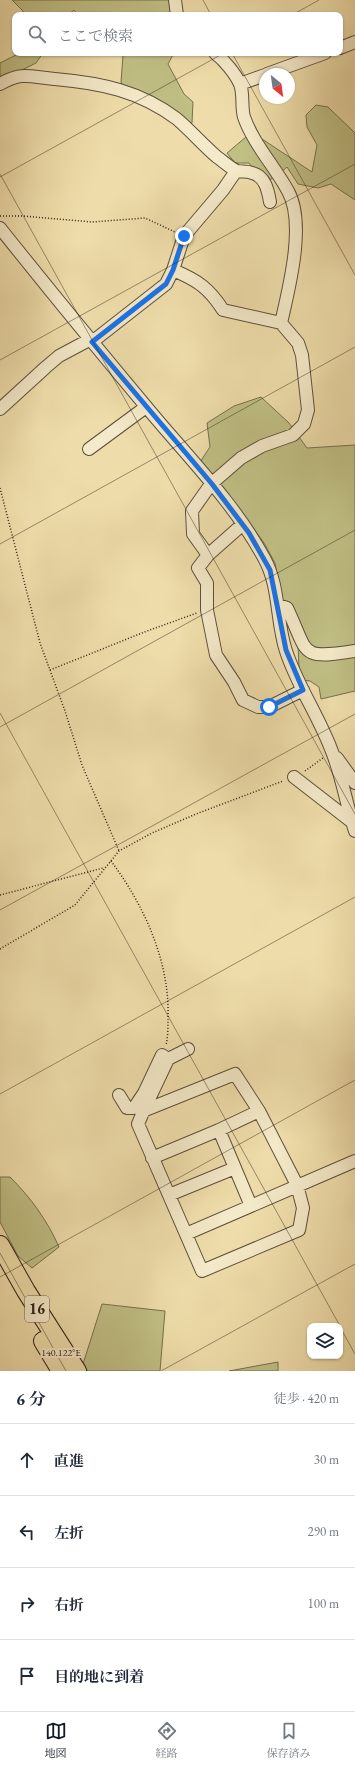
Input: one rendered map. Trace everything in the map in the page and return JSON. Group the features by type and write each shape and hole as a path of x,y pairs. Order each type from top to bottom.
{"highway":[{"name":"16","path":"0,1245 26,1291 78,1371"},
{"name":"16","path":"0,1270 57,1369"}],"street":[{"path":"175,0 177,12"},
{"path":"343,47 355,42"},
{"path":"218,56 240,84 244,117 260,148 289,192 295,210 295,244 291,283 281,323"},
{"path":"283,68 317,56"},
{"path":"0,84 14,76 25,75 37,78 90,82 124,91 151,103 177,120 216,156 236,170 258,175 263,180 268,190 270,202"},
{"path":"240,84 259,77"},
{"path":"0,409 59,356 90,341 166,284 173,270 184,236 223,190 236,170"},
{"path":"0,228 90,341 212,484 243,524 265,559 270,570 286,650 332,751 353,823"},
{"path":"173,270 194,279 209,291 223,310 281,323 298,343 302,355 308,410 304,424 293,435 262,446 241,458 212,484 192,511 193,534 208,555"},
{"path":"89,449 146,407"},
{"path":"243,524 208,555 198,568 207,583 207,610 216,655 234,682 243,700 258,707 269,707 303,690"},
{"path":"278,605 287,608 299,638 305,649 309,652 318,655 330,655 355,651"},
{"path":"332,751 355,783"},
{"path":"294,777 353,823"},
{"path":"143,1111 235,1074 259,1111 297,1185 303,1208 299,1230 202,1270 138,1124 147,1094 165,1057 188,1049"},
{"path":"119,1095 127,1108 134,1108 147,1094"},
{"path":"152,1158 219,1130 259,1111"},
{"path":"219,1130 251,1206"},
{"path":"186,1234 355,1161"},
{"path":"169,1195 235,1168"}],"path":[{"path":"0,216 23,216 92,222 145,218 184,236"},
{"path":"0,488 40,643 82,765 119,850"},
{"path":"50,670 147,631 207,610"},
{"path":"0,949 75,905 93,885 104,868 119,850 152,833 196,814 294,777 313,767 332,751"},
{"path":"111,861 121,874 154,937 162,961 168,989 167,1042 165,1057"},
{"path":"0,895 104,868"}],"shaded area":[{"path":"12,0 171,0 173,12 75,12 74,10 72,12 23,11"},
{"path":"14,56 41,56 36,63 0,81 0,63"},
{"path":"123,56 172,56 168,64 184,94 193,102 192,123 186,123 125,90 121,82"},
{"path":"316,105 328,107 355,133 355,200 331,184 318,188 298,184 287,167 277,176 267,181 258,176 249,163 235,163 227,153 246,137 256,135 312,172 317,145 307,127 306,115"},
{"path":"261,397 289,423 307,448 355,445 355,691 321,699 319,687 310,681 302,680 299,668 298,645 282,600 275,563 264,543 236,505 200,462 210,447 207,423 234,406"},
{"path":"0,1177 10,1177 25,1193 44,1219 59,1247 32,1268 18,1256 0,1222"},
{"path":"102,1304 165,1311 160,1371 88,1371 83,1364"},
{"path":"278,1362 278,1371 229,1371"}],"route":[{"path":"184,236 173,270 166,284 92,342 224,499 249,533 265,559 270,570 278,602 281,629 286,650 299,684 303,690 269,707"}]}
